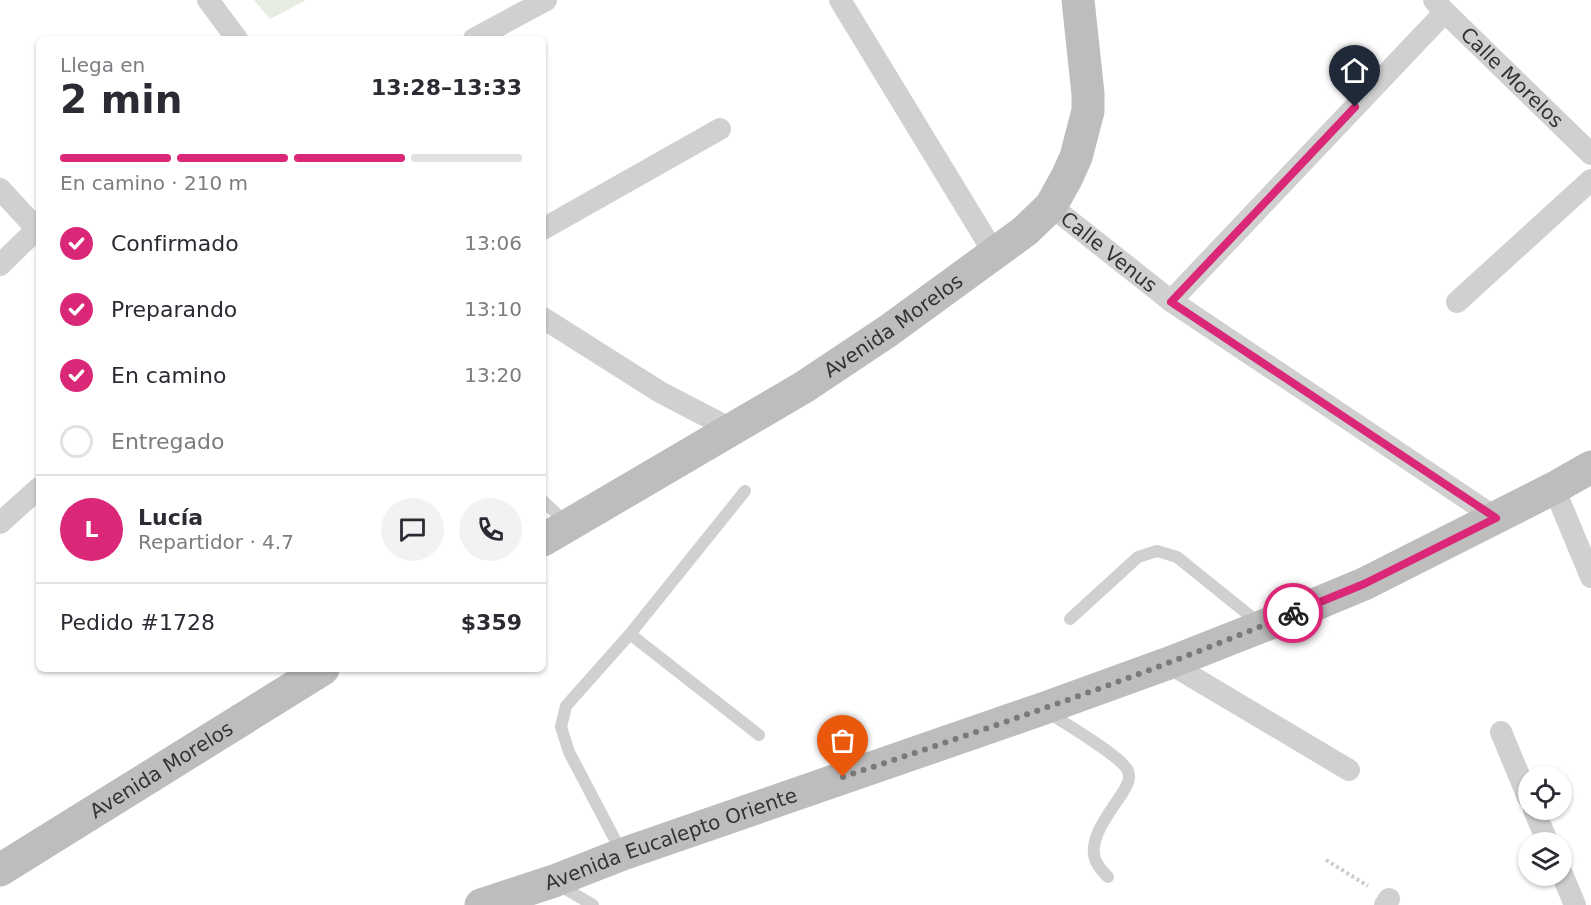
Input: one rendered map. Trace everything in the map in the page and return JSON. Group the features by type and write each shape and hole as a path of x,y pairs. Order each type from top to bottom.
{"street":[{"path":"208,0 234,36"},
{"path":"480,36 546,0"},
{"path":"840,0 994,252"},
{"name":"Avenida Morelos","path":"556,532 804,387 878,337 1025,231 1051,206 1076,157 1088,111 1078,0"},
{"path":"1171,302 1439,6"},
{"name":"Calle Morelos","path":"1439,6 1591,154"},
{"path":"546,227 720,129"},
{"path":"1456,302 1591,180"},
{"path":"0,189 36,226"},
{"name":"Calle Venus","path":"1051,206 1171,302 1496,518"},
{"path":"0,265 36,230"},
{"path":"546,320 660,392 732,429"},
{"name":"Avenida Eucalepto Oriente","path":"481,905 1042,709 1263,626 1364,584 1496,518 1591,467"},
{"path":"1554,488 1591,577"},
{"path":"2,517 36,490"},
{"path":"1169,663 1349,770"},
{"name":"Avenida Morelos","path":"0,870 318,672"},
{"path":"1501,732 1518,773"},
{"path":"1567,886 1575,905"}],"lane":[{"path":"623,854 569,752 561,727 566,706 630,634 746,491"},
{"path":"546,508 556,532"},
{"path":"1070,619 1138,557 1156,551 1178,557 1263,626"},
{"path":"630,634 759,735"},
{"path":"1042,709 1119,758 1128,771 1129,782 1099,830 1093,848 1095,859 1108,877"},
{"path":"554,881 593,905"}],"path":[{"path":"1326,860 1387,902"}],"shaded area":[{"path":"254,0 306,0 270,19"}],"way so far":[{"path":"843,777 1169,663 1293,613"}],"route":[{"path":"1293,613 1364,584 1496,518 1171,302 1355,107"}]}
